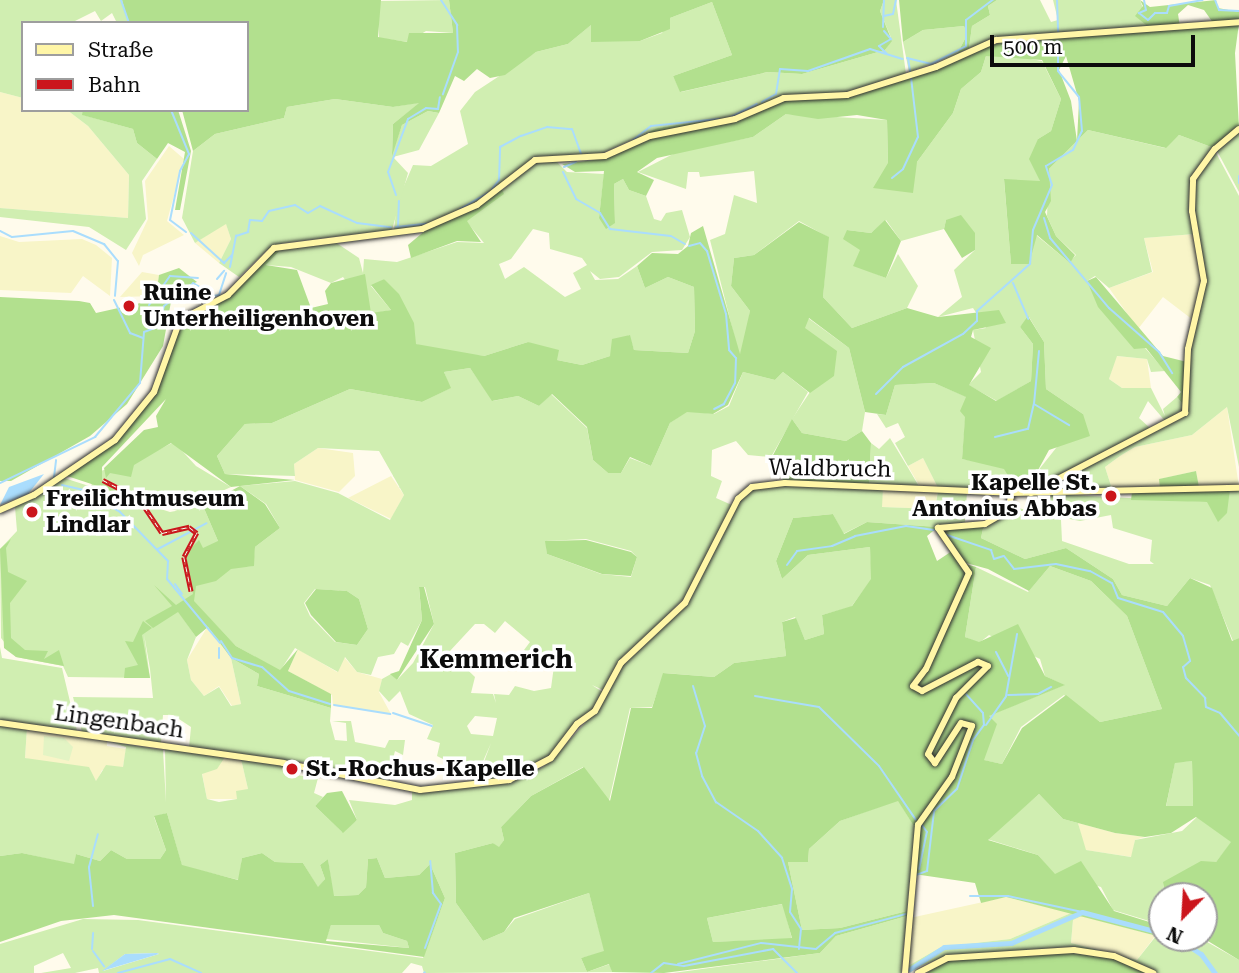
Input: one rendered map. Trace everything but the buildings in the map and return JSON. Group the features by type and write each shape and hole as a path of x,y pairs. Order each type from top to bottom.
{"street":[{"path":"0,510 34,495 115,440 158,385 176,325 241,282 267,252 283,245 433,225 477,205 535,160 595,158 663,132 735,119 784,98 847,95 936,67 988,42 1239,22"},
{"path":"1031,493 1185,413 1188,349 1204,281 1192,211 1193,179 1239,129"},
{"name":"Waldbruch","path":"232,757 420,790 522,776 555,754 577,724 595,711 621,663 685,603 738,499 763,482 1011,493 1239,488"},
{"path":"905,973 918,825 952,777 972,726 961,723 935,763 928,754 956,698 988,666 981,660 922,691 913,686 968,584 970,573 962,560 940,537 938,528 985,524 1009,510 1011,493"},
{"name":"Lingenbach","path":"0,723 232,757"},
{"path":"918,973 947,958 1074,950 1114,956 1153,973"}],"shaded area":[{"path":"0,92 21,97 21,112 70,112 88,126 129,175 128,218 0,208"},
{"path":"169,146 184,159 167,221 184,235 143,255 139,266 132,253 148,219 145,181"},
{"path":"226,223 231,239 219,263 195,243"},
{"path":"1195,234 1204,270 1193,320 1163,297 1138,329 1109,288 1153,272 1144,238"},
{"path":"0,236 19,242 82,239 96,245 112,258 110,296 83,276 71,293 0,290"},
{"path":"142,272 159,275 156,296 120,297"},
{"path":"1116,356 1147,359 1151,388 1122,388 1109,379"},
{"path":"1227,407 1239,487 1199,487 1196,471 1160,479 1160,488 1112,489 1105,467 1120,456 1135,447 1192,435"},
{"path":"318,448 353,453 355,476 339,492 295,480 294,464"},
{"path":"923,458 938,488 935,509 881,507 883,488 921,489 908,466"},
{"path":"391,476 404,495 391,519 348,498"},
{"path":"208,626 231,658 241,704 232,706 219,686 204,696 191,680 187,660"},
{"path":"298,649 337,672 344,657 357,672 382,679 379,692 391,714 333,705 332,695 288,671"},
{"path":"27,728 107,740 107,746 126,749 123,767 102,770 97,781 25,758"},
{"path":"225,757 241,759 248,789 237,799 207,799 202,773"},
{"path":"1078,823 1115,833 1145,837 1135,840 1132,857 1085,850"},
{"path":"1006,897 1071,913 1010,939 941,947 908,966 910,918"},
{"path":"1082,916 1148,934 1148,946 1137,960 1071,943 1073,920"}],"green space":[{"path":"0,0 122,0 127,21 116,21 112,13 101,21 95,11 75,21 21,21 21,97 0,92"},
{"path":"122,0 381,0 378,37 407,42 409,33 453,33 449,0 884,0 880,11 892,41 885,50 802,74 768,72 680,92 673,76 732,55 712,2 670,18 670,29 640,41 591,42 591,25 568,44 536,52 505,75 490,78 477,69 464,81 455,76 439,113 428,111 402,125 392,156 393,124 419,103 393,107 335,99 287,107 284,118 215,134 193,151 183,112 248,112 248,21 127,21"},
{"path":"449,0 453,33 426,31 408,42 379,38 378,1"},
{"path":"884,0 896,0 906,74 845,93 765,103 729,117 658,128 594,157 537,158 469,208 422,227 394,230 397,202 413,165 431,166 468,144 460,111 475,92 536,52 568,44 592,24 640,41 662,33 670,18 712,2 732,55 673,76 681,92 768,72 802,74 885,50 892,40 880,11"},
{"path":"899,0 997,0 988,6 990,15 972,26 969,48 957,54 967,35 964,26 923,30 903,42"},
{"path":"997,0 1040,0 1051,22 1058,20 1053,0 1140,0 1150,28 1005,37 969,48 972,26 990,15 988,6"},
{"path":"1140,0 1150,7 1216,0 1218,8 1239,12 1239,20 1219,26 1239,23 1235,53 1239,128 1214,148 1179,135 1166,148 1088,130 1077,141 1049,169 1051,201 1045,212 1056,236 1075,255 1070,263 1037,235 1029,264 1011,264 1004,179 1040,181 1029,159 1038,139 1051,131 1061,99 1042,60 986,56 981,72 961,89 953,113 917,162 913,193 873,188 888,163 887,120 857,115 818,119 786,114 753,137 657,158 637,172 654,180 646,196 629,190 623,179 614,184 615,223 606,229 599,218 604,171 575,172 562,164 594,160 657,128 729,117 741,120 784,99 846,97 1007,40 1216,27 1204,10 1188,5 1178,14 1180,27 1150,28 1135,16 1143,6","holes":["1066,56 1079,101 1077,141 1071,101 1059,70"]},
{"path":"964,26 967,35 957,54 909,72 903,42 923,30"},
{"path":"1002,54 1042,61 1061,99 1051,131 1038,139 1040,182 1004,180 1011,264 1029,264 1036,235 1069,262 1076,255 1056,236 1047,216 1049,169 1088,130 1165,148 1179,135 1214,148 1192,179 1195,234 1144,238 1152,272 1109,288 1095,276 1087,281 1165,371 1151,372 1147,359 1117,356 1109,379 1122,388 1151,388 1165,416 1163,409 1177,397 1185,407 1166,422 1148,401 1139,418 1150,428 1031,492 938,488 923,458 908,466 895,443 905,437 898,423 886,428 877,414 886,415 895,385 934,383 967,397 962,459 1037,472 1083,414 1046,389 1044,342 1029,317 1020,327 1033,344 1031,381 997,401 968,385 981,372 973,330 986,328 973,308 938,317 962,297 954,270 975,250 946,220 944,229 901,241 886,220 871,233 847,230 861,250 854,265 886,278 898,254 918,286 907,308 852,328 823,297 828,237 799,221 754,255 734,258 731,286 750,311 746,348 739,355 710,240 725,234 734,195 757,203 754,171 700,177 699,172 688,172 686,189 638,172 677,152 753,137 786,114 887,120 888,163 917,162 953,113 961,89 981,72 986,56"},
{"path":"335,99 393,107 421,102 393,124 392,153 402,125 428,111 439,113 419,150 393,157 408,173 392,230 283,243 267,250 239,277 219,263 231,239 226,224 195,243 182,218 193,151 215,134 284,118 287,107"},
{"path":"70,112 83,112 83,115 133,129 137,143 157,159 142,181 146,219 126,250 89,227 0,217 0,208 128,218 129,175 88,126"},
{"path":"83,112 179,112 191,151 180,210 175,210 185,152 168,143 157,159 137,143 133,129 82,115"},
{"path":"1239,130 1239,192 1216,149"},
{"path":"1215,151 1239,196 1239,467 1227,407 1192,435 1135,447 1120,456 1105,467 1112,489 1069,491 1069,477 1124,441 1186,413 1189,349 1205,281 1193,212 1193,180"},
{"path":"555,160 567,172 604,174 599,218 615,223 614,184 623,179 629,190 646,196 654,219 661,221 666,213 682,210 690,237 682,250 652,252 619,277 600,279 590,271 595,280 618,279 637,266 645,288 668,277 694,287 695,331 688,353 634,350 629,335 610,356 582,365 557,360 528,342 484,356 446,353 415,344 384,279 371,286 391,310 371,314 343,277 331,283 291,267 266,265 283,248 332,240 359,258 363,273 364,259 397,262 457,242 484,243 466,221 537,161","holes":["533,229 549,233 550,249 582,258 587,265 573,273 581,289 565,297 524,267 505,279 499,264 511,259"]},
{"path":"501,187 504,194 467,221 481,242 457,241 411,258 408,245 427,229 471,210"},
{"path":"961,215 975,233 975,250 962,258 944,229 946,220"},
{"path":"885,220 901,241 886,278 853,266 860,250 843,239 847,230 871,233"},
{"path":"799,222 829,237 823,297 852,328 907,308 938,317 999,310 1006,323 973,330 971,337 991,348 969,385 996,401 1031,381 1033,344 1020,327 1028,316 1044,342 1046,389 1083,414 1090,436 1049,450 1037,472 1012,482 1004,469 962,459 965,417 960,411 966,397 934,383 895,385 886,415 865,412 849,348 809,318 805,328 837,351 834,376 810,393 783,372 775,380 743,372 728,405 713,414 687,412 670,423 651,466 630,457 621,473 608,473 593,460 587,427 552,394 539,406 518,396 492,401 470,368 444,372 451,388 422,402 350,389 272,423 245,424 217,456 225,474 295,480 231,487 171,443 134,465 131,477 110,473 106,478 104,468 144,430 158,427 156,416 166,399 102,467 102,482 128,496 67,476 106,449 151,401 180,322 219,302 270,251 283,248 266,265 297,270 311,308 328,304 325,291 331,283 365,274 371,313 391,310 371,285 384,279 399,294 414,323 416,344 484,356 528,342 559,350 557,360 582,365 610,356 612,339 630,335 634,350 688,353 695,331 694,287 668,277 645,288 637,266 652,253 678,254 688,246 691,233 703,226 740,354 750,311 731,286 734,258 754,255"},
{"path":"179,268 197,282 156,296 159,275"},
{"path":"1096,277 1163,356 1187,362 1185,407 1177,397 1181,392 1146,348 1134,349 1098,307 1087,281"},
{"path":"172,296 163,346 127,404 90,436 11,481 0,481 0,297 79,301 90,303 96,313"},
{"path":"808,318 849,348 865,412 862,431 846,441 802,433 792,419 810,392 804,328"},
{"path":"470,368 493,401 518,396 539,406 551,394 587,428 593,460 608,473 621,473 630,458 651,466 670,423 687,411 714,414 729,406 743,372 775,380 783,372 808,392 771,457 748,455 736,441 712,450 711,476 722,481 716,498 734,506 694,588 621,662 605,691 592,685 604,693 599,704 570,731 551,758 511,780 543,767 556,755 595,712 622,664 686,603 695,589 739,500 753,487 763,483 883,488 882,507 935,509 938,491 967,492 965,522 938,527 867,522 843,534 833,514 793,518 776,561 782,579 808,555 870,547 872,579 851,607 822,615 824,634 805,640 795,617 782,622 786,656 734,663 714,677 664,673 652,707 630,708 609,801 583,767 531,796 501,827 504,840 499,848 493,843 455,853 456,903 483,941 504,932 515,919 589,893 605,952 581,958 587,972 610,964 612,972 424,973 422,966 411,963 402,973 99,973 98,968 75,973 41,973 71,968 63,953 34,966 34,973 0,973 0,944 83,919 138,920 423,958 445,898 430,864 419,875 385,878 377,858 368,859 366,887 358,895 333,896 328,859 320,865 325,879 318,888 303,863 275,862 262,853 242,858 239,880 182,866 167,813 154,817 166,850 160,859 127,859 111,850 100,861 76,854 75,865 22,853 0,856 0,724 27,728 25,758 89,767 96,781 106,765 123,767 126,747 111,742 163,750 166,802 165,748 225,757 217,769 202,774 207,799 219,802 237,799 236,791 248,789 241,759 288,765 289,774 318,778 314,793 323,797 315,806 342,832 357,820 349,800 395,805 412,800 412,789 424,793 481,783 471,781 482,767 491,743 481,766 445,760 437,756 440,743 427,739 433,725 409,714 400,691 389,702 379,691 382,679 391,674 397,680 413,663 434,624 425,587 419,588 422,620 408,646 401,642 394,654 378,657 371,675 357,672 345,657 338,672 295,648 280,671 236,646 194,602 178,611 196,637 187,660 191,680 204,696 219,687 231,706 241,704 231,658 259,674 257,686 331,708 330,721 335,740 347,741 346,723 332,721 351,721 355,742 385,748 389,740 405,740 403,755 395,751 387,781 308,763 189,748 191,727 173,715 163,715 161,743 82,732 73,697 153,698 144,634 150,678 68,677 63,666 16,657 1,638 0,549 17,531 15,507 64,478 170,512 203,506 218,541 241,567 253,566 255,547 280,528 266,504 240,486 295,481 338,493 390,520 404,495 379,451 318,448 294,464 295,476 225,474 217,456 245,424 272,423 350,389 422,402 450,388 444,372","holes":["586,539 631,551 637,557 631,577 601,574 547,554 546,541","315,589 347,591 359,599 368,629 357,645 335,642 310,616 304,603","505,621 530,642 524,650 554,666 551,688 534,691 515,686 509,695 494,694 496,703 493,694 471,693 475,677 449,652 475,624 484,624 495,633","475,716 497,718 493,736 471,734 467,726","125,954 159,954 103,971"]},
{"path":"792,419 802,433 846,441 862,431 871,443 869,485 784,482 772,457"},
{"path":"890,438 920,488 869,485 871,443 879,449"},
{"path":"174,442 196,466 231,487 178,511 91,486 97,472 136,461"},
{"path":"1196,471 1199,487 1160,488 1159,479"},
{"path":"240,486 265,504 280,528 255,547 254,566 231,569 216,581 196,586 194,601 236,646 280,670 298,649 288,671 331,694 331,708 257,686 259,674 231,658 208,627 196,637 178,612 153,628 145,621 172,606 154,585 176,605 193,594 185,554 199,540 203,548 218,541 203,506"},
{"path":"1230,489 1239,489 1239,638 1233,641 1210,585 1190,578 1167,606 1122,595 1113,579 1066,548 1025,559 981,538 984,524 1012,506 1061,520 1062,541 1129,564 1154,564 1150,561 1152,540 1113,528 1111,515 1080,521 1049,515 1051,494 1207,502"},
{"path":"1230,489 1227,513 1218,522 1207,502 1131,500 1132,492"},
{"path":"833,514 844,534 867,522 938,527 927,536 937,561 952,551 966,564 976,567 965,637 979,642 1018,624 1045,676 1065,685 989,716 997,724 984,760 1002,764 1022,728 1066,695 1100,722 1162,709 1127,616 1091,581 1050,566 1029,591 988,569 966,563 940,537 939,528 984,524 981,538 1025,559 1066,548 1113,579 1122,595 1167,606 1190,578 1212,588 1232,641 1239,638 1239,960 1218,947 1218,882 1163,882 1201,861 1216,862 1231,842 1196,817 1171,833 1145,837 1115,833 1063,819 1039,794 988,840 1038,855 1055,874 1081,861 1114,911 1148,922 1148,934 1006,897 981,903 975,883 914,874 915,828 898,801 840,821 809,849 808,862 788,862 802,930 840,928 907,911 907,916 836,936 820,953 664,973 612,972 609,964 587,972 581,958 604,951 589,893 514,918 504,932 483,941 456,903 455,853 493,843 499,847 504,840 501,827 531,796 584,767 610,801 631,708 652,708 663,673 714,677 734,663 786,656 782,622 796,618 805,640 824,634 822,615 852,606 871,579 870,547 808,555 782,579 776,561 793,518","holes":["1192,761 1193,806 1166,806 1175,763","782,904 792,938 713,942 707,918"]},
{"path":"11,539 6,548 8,572 27,581 10,603 11,638 25,650 48,651 44,659 59,650 64,666 16,657 4,648 0,549"},
{"path":"586,540 631,552 637,557 631,576 602,574 547,554 545,541"},
{"path":"1050,566 1091,581 1127,616 1162,709 1100,722 1064,695 1021,727 1002,764 983,760 996,724 988,716 1064,685 1045,676 1040,659 989,635 979,643 965,637 976,567 1028,592"},
{"path":"419,587 424,587 434,624 397,680 390,674 399,671 422,620"},
{"path":"316,589 347,591 359,599 368,629 357,645 336,642 311,615 305,603"},
{"path":"143,621 152,628 142,635 150,678 124,678 125,668 138,665 125,641 133,642"},
{"path":"0,647 2,658 62,668 77,731 0,720"},
{"path":"44,736 64,738 73,747 69,761 43,755"},
{"path":"1192,761 1193,806 1166,807 1175,762"},
{"path":"342,791 357,820 343,833 315,806 327,793"},
{"path":"1039,794 1063,819 1078,823 1086,850 1131,857 1135,840 1182,831 1197,817 1232,842 1216,862 1164,882 1148,882 1148,921 1113,910 1101,887 1054,874 1038,855 987,839"},
{"path":"898,800 915,828 907,911 840,928 802,930 788,862 808,862 809,849 840,821"},
{"path":"167,813 182,865 238,880 242,858 262,853 275,862 303,863 318,887 325,879 320,865 328,859 334,896 358,895 366,887 368,859 377,858 385,878 419,875 430,864 445,898 424,957 114,915 61,921 0,942 0,856 22,853 74,864 76,854 100,861 111,850 127,859 160,859 166,850 154,816","holes":["331,925 379,925 383,933 407,941 409,948 326,941"]},
{"path":"783,904 792,939 713,942 707,918"},
{"path":"1071,913 1082,916 1073,920 1071,943 1113,954 1074,948 947,956 910,970 908,966 941,947 1010,939"},
{"path":"907,916 901,973 673,973 820,953 836,936"},
{"path":"331,925 379,925 383,933 407,941 409,948 326,939"},
{"path":"1148,946 1148,952 1218,952 1218,948 1239,960 1239,973 1158,973 1114,954 1137,960"},
{"path":"1071,953 1113,958 1149,973 927,973 947,960"}],"water":[{"path":"44,474 28,494 0,505 9,487"},
{"path":"157,953 159,954 102,971 125,954"}],"waterway":[{"path":"121,0 128,21"},
{"path":"441,0 457,25 458,52 443,94"},
{"path":"883,27 884,0"},
{"path":"884,16 893,14 896,0"},
{"path":"907,58 931,64 966,46 966,20 993,0"},
{"path":"1057,0 1058,32"},
{"path":"1144,0 1146,10 1139,13 1148,20 1155,13 1167,13 1169,6 1202,0"},
{"path":"1215,0 1219,10 1239,11"},
{"path":"884,31 891,39 879,46 887,54"},
{"path":"876,394 903,367 963,334 977,321 977,311 1030,264 1033,230 1052,185 1046,166 1073,150 1082,131 1079,97 1058,71 1058,47"},
{"path":"762,102 776,94 780,69 808,71 870,49 902,59"},
{"path":"908,58 910,71"},
{"path":"892,178 903,169 918,137 911,77"},
{"path":"396,195 388,172 408,119 426,108 438,109 440,97"},
{"path":"731,117 757,104"},
{"path":"172,112 189,154 180,171 170,220 186,232"},
{"path":"633,140 651,126 719,119"},
{"path":"492,189 499,180 500,147 521,136 547,127 572,129 581,154"},
{"path":"564,167 576,162"},
{"path":"563,172 576,199 600,213 610,229 671,236 685,244"},
{"path":"1239,176 1239,183"},
{"path":"460,209 488,193"},
{"path":"398,227 399,201"},
{"path":"230,267 236,236 248,232 250,220 262,221 269,211 295,205 308,213 320,206 357,223 391,227"},
{"path":"1044,218 1050,238 1109,308 1159,352 1172,373"},
{"path":"396,227 426,224"},
{"path":"0,231 12,237 73,231 104,244 118,261 115,296"},
{"path":"191,233 224,263 232,255"},
{"path":"689,246 700,243 707,251 726,314 729,350 736,358 735,383 724,404 714,409"},
{"path":"217,279 224,271"},
{"path":"0,483 95,437 140,383 144,332 158,327 164,306 193,283 200,287 203,298 219,295 226,273"},
{"path":"158,293 170,276 198,278"},
{"path":"1013,283 1028,319"},
{"path":"149,305 158,293 177,291"},
{"path":"114,300 130,333 143,338"},
{"path":"1039,351 1034,404 1069,425"},
{"path":"995,437 1028,429 1034,404"},
{"path":"54,477 56,460"},
{"path":"62,485 83,490 120,512 168,561 167,579 220,643"},
{"path":"158,549 207,523"},
{"path":"787,565 797,551 832,546 855,536 906,526 934,530"},
{"path":"944,534 991,550 994,559 1004,556 1014,569 1056,564 1090,571 1112,583 1118,598 1163,612 1183,636 1190,661 1183,667 1186,678 1205,698 1206,707 1220,713 1239,736"},
{"path":"175,584 182,594"},
{"path":"986,725 1006,696 1017,634"},
{"path":"221,641 232,658 262,667 289,691 330,704"},
{"path":"219,648 219,658"},
{"path":"996,652 1008,676"},
{"path":"693,686 705,726 696,753 702,776 716,802 758,831 782,858 792,889 790,912 801,929 799,949"},
{"path":"1008,695 1038,694 1051,687"},
{"path":"916,875 927,871 934,811 957,789 973,740 984,725 983,713 966,694"},
{"path":"755,696 819,707 879,766 916,820"},
{"path":"334,705 390,714"},
{"path":"393,713 432,726"},
{"path":"919,869 927,832 922,825"},
{"path":"93,906 89,867 98,834"},
{"path":"425,948 441,904 433,893 430,861"},
{"path":"970,896 1008,896 1082,912"},
{"path":"910,969 944,947 1011,943 1082,912 1148,929"},
{"path":"678,964 761,943 816,949 835,933 906,914"},
{"path":"92,949 93,933"},
{"path":"651,973 664,963 684,966 773,949 797,973"},
{"path":"93,951 104,966"},
{"path":"1198,952 1215,973"},
{"path":"118,973 170,959 201,973"}],"railway":[{"path":"103,480 144,501"},
{"path":"144,506 162,533 189,527 197,533 184,557 191,591"}],"place":[{"name":"Ruine Unterheiligenhoven","path":"129,306"},
{"name":"Kapelle St. Antonius Abbas","path":"1111,496"},
{"name":"Freilichtmuseum Lindlar","path":"32,512"},
{"name":"St.-Rochus-Kapelle","path":"292,769"}],"district":[{"name":"Kemmerich","path":"496,660"}]}
